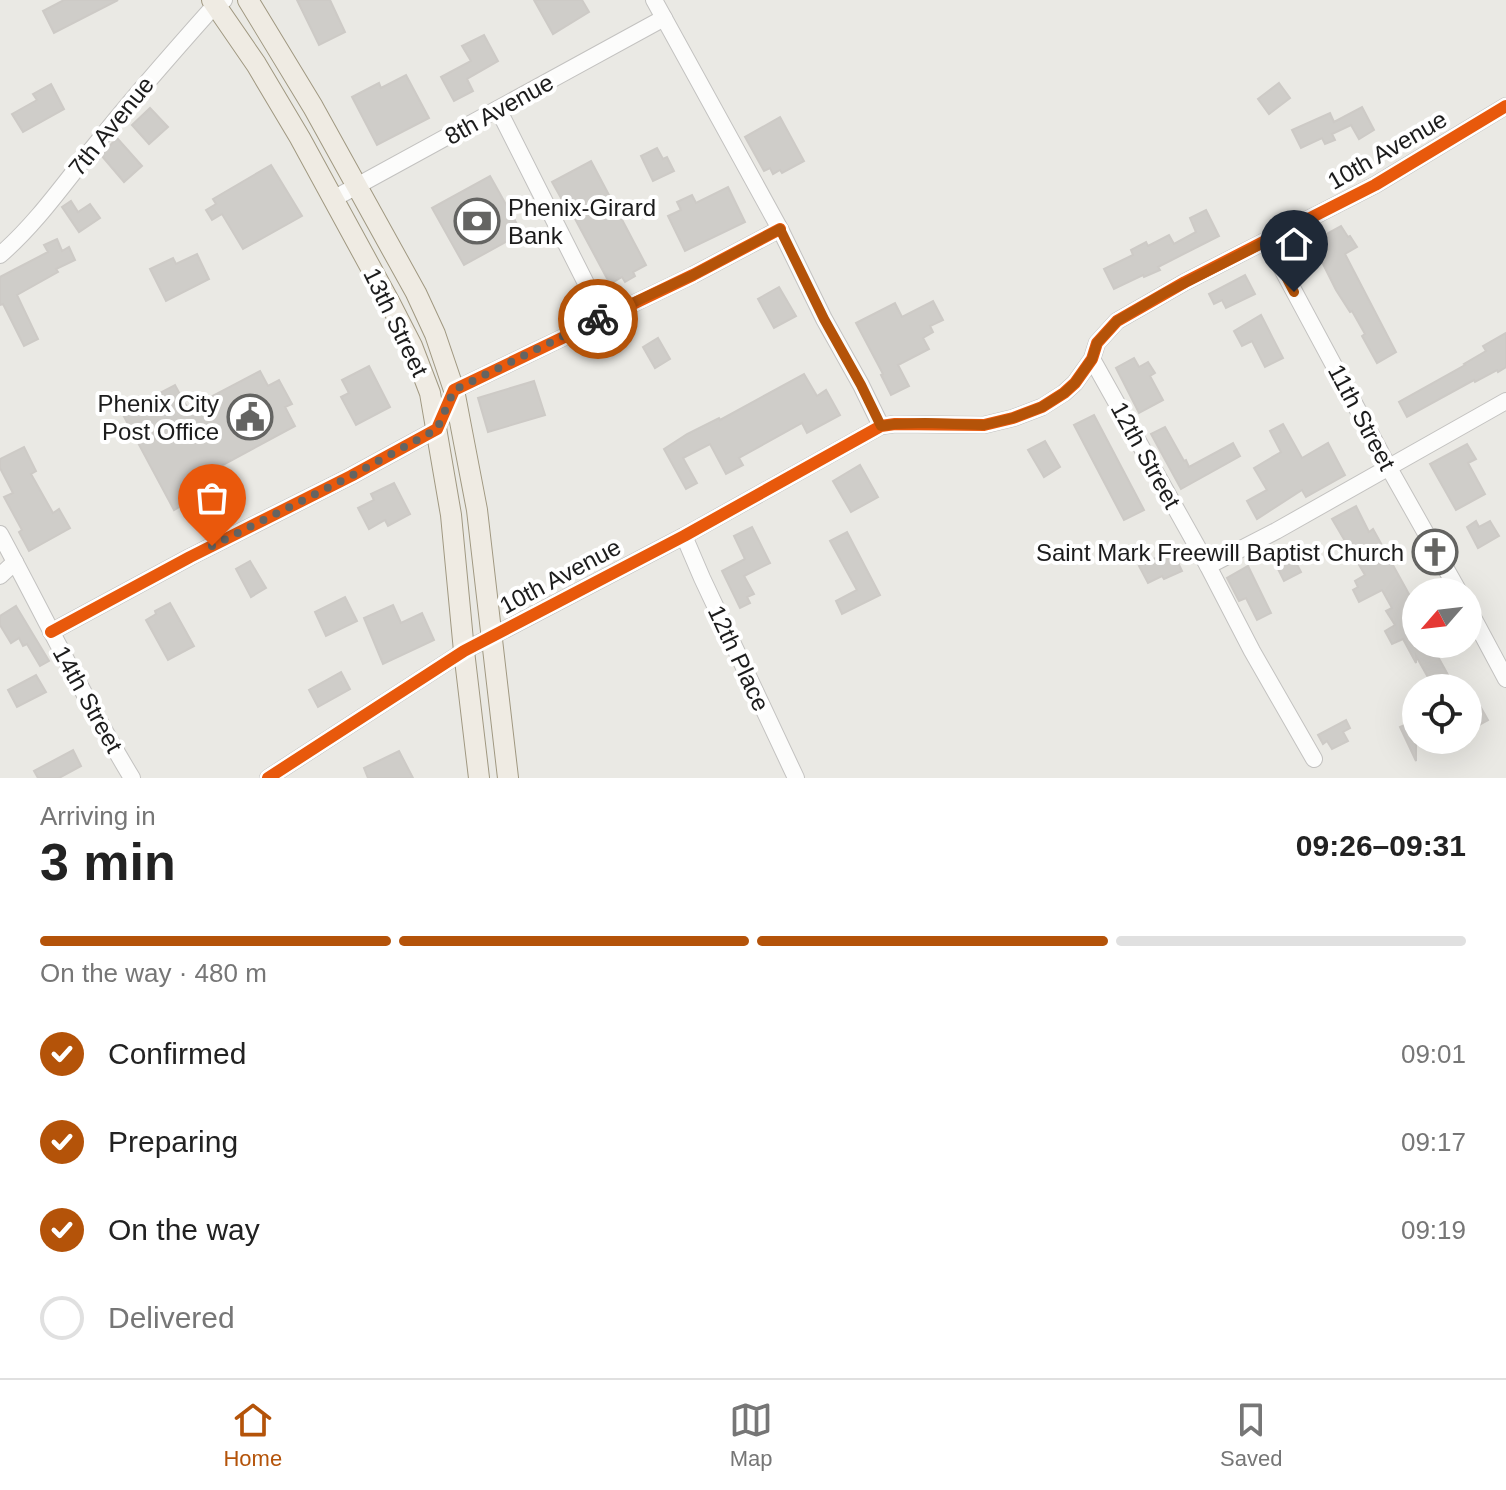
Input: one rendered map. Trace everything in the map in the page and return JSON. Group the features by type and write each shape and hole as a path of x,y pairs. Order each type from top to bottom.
{"main road":[{"name":"13th Street","path":"248,0 313,107 416,293 435,334 454,390 477,510 508,778"},
{"name":"13th Street","path":"217,2 300,138 412,346 430,393 451,515 479,778"}],"street":[{"path":"654,0 780,229 881,426 925,423 984,425 1013,418 1042,407 1064,393 1092,359"},
{"name":"7th Avenue","path":"0,255 36,219 148,78 217,2"},
{"name":"8th Avenue","path":"333,199 664,18"},
{"name":"10th Avenue","path":"1092,359 1097,343 1117,321 1172,289 1375,185 1506,106"},
{"path":"498,109 603,317"},
{"path":"1375,185 1390,195"},
{"path":"51,632 437,429 454,390 693,275 780,229"},
{"name":"11th Street","path":"1267,241 1451,578"},
{"name":"12th Street","path":"1092,359 1314,759"},
{"path":"1208,566 1506,401"},
{"name":"10th Avenue","path":"268,778 464,651 684,536 881,426"},
{"name":"14th Street","path":"0,534 111,745 132,778"},
{"name":"12th Place","path":"684,536 796,778"},
{"path":"0,576 15,562"},
{"path":"1482,634 1506,679"}],"building":[{"path":"64,0 118,0 54,33 43,11"},
{"path":"297,0 330,0 345,32 319,45"},
{"path":"534,0 582,0 589,12 553,34"},
{"path":"484,35 498,61 467,79 473,91 454,101 441,77 471,61 462,46"},
{"path":"406,75 429,118 377,145 352,97 379,83 381,88"},
{"path":"1279,83 1290,98 1269,114 1258,99"},
{"path":"51,84 64,109 23,132 12,114 37,100 33,94"},
{"path":"1362,107 1374,130 1359,139 1351,125 1332,134 1335,140 1325,144 1322,138 1301,148 1292,130 1330,113 1334,122"},
{"path":"150,108 168,127 149,144 132,125"},
{"path":"780,117 804,161 782,173 780,170 773,174 770,168 764,171 745,137"},
{"path":"117,138 142,166 124,182 101,155"},
{"path":"657,148 663,159 667,157 674,171 653,181 641,156"},
{"path":"591,161 646,265 633,272 635,276 625,282 622,277 610,284 552,182"},
{"path":"271,165 302,216 243,249 222,214 212,220 206,210 216,204 213,199"},
{"name":"Phenix-Girard Bank","path":"490,176 522,233 464,265 432,208"},
{"path":"728,187 745,222 685,251 668,216 681,210 677,202 692,195 696,203"},
{"path":"71,201 78,212 90,204 100,218 79,232 62,207"},
{"path":"1206,210 1219,236 1158,267 1160,270 1114,289 1104,269 1133,255 1131,250 1146,242 1148,246 1169,235 1174,244 1196,232 1190,218"},
{"path":"1341,226 1357,247 1345,254 1396,352 1377,363 1362,336 1365,334 1336,290 1312,242"},
{"path":"57,239 62,251 69,247 75,260 17,295 38,339 24,346 3,304 0,305 0,277 48,252 44,245"},
{"path":"197,254 209,279 166,301 150,269 173,258 176,264"},
{"path":"1245,275 1255,294 1226,308 1222,300 1214,304 1209,294"},
{"path":"779,287 796,316 774,328 758,299"},
{"path":"933,301 943,320 930,326 933,332 923,338 929,349 898,365 909,386 891,395 856,323 895,303 902,317"},
{"path":"1261,315 1283,358 1265,367 1252,341 1242,346 1234,331"},
{"path":"1506,333 1506,367 1474,380 1407,417 1399,402 1465,365 1486,351 1483,346"},
{"path":"658,338 670,359 655,368 643,347"},
{"path":"1134,358 1139,367 1148,362 1155,373 1150,376 1163,400 1139,413 1116,368"},
{"path":"369,366 390,407 356,425 341,397 349,393 342,380"},
{"path":"260,371 268,386 279,380 292,404 285,407 295,426 219,467 226,480 174,510 122,413 175,385 188,409"},
{"path":"804,374 817,396 826,390 840,415 807,433 802,423 739,458 743,465 726,474 710,444 683,458 697,483 686,489 664,449"},
{"path":"534,381 545,415 488,432 478,398"},
{"path":"1094,415 1144,510 1124,520 1074,425"},
{"path":"1283,424 1302,458 1328,443 1345,475 1306,497 1302,490 1257,519 1247,501 1267,490 1254,468 1281,452 1270,431"},
{"path":"1165,427 1189,467 1233,443 1240,456 1181,489 1151,434"},
{"path":"1045,441 1060,467 1044,477 1028,450"},
{"path":"1467,444 1476,459 1468,463 1485,494 1456,510 1430,464"},
{"path":"24,447 36,471 31,474 53,513 59,509 70,528 29,551 19,532 22,530 4,497 13,493 0,468 0,459"},
{"path":"860,465 878,497 851,512 833,481"},
{"path":"394,483 410,514 388,526 385,520 369,529 358,508 374,500 371,494"},
{"path":"1356,506 1369,532 1373,529 1402,581 1402,639 1392,644 1385,631 1395,625 1386,611 1392,608 1382,590 1359,602 1353,590 1358,587 1355,581 1365,575 1332,519"},
{"path":"1476,521 1479,527 1490,521 1499,536 1478,548 1467,527"},
{"path":"752,527 770,563 744,576 754,594 747,597 750,603 740,608 722,571 745,559 734,536"},
{"path":"847,532 880,595 842,614 836,601 857,590 830,541"},
{"path":"1172,550 1182,571 1148,583 1139,566"},
{"path":"1292,555 1301,572 1284,581 1275,563"},
{"path":"250,561 266,588 251,597 236,569"},
{"path":"1248,566 1271,613 1257,620 1246,598 1239,601 1227,578"},
{"path":"345,597 357,621 326,636 315,612"},
{"path":"170,603 194,646 168,660 146,620"},
{"path":"393,605 401,623 422,613 434,640 383,664 364,618"},
{"path":"16,606 49,661 40,666 27,644 23,646 19,638 11,643 0,625 0,616"},
{"path":"1417,658 1439,658 1448,674 1426,674"},
{"path":"341,672 350,689 318,707 309,690"},
{"path":"36,675 46,692 17,707 8,690"},
{"path":"1482,709 1488,720 1482,723"},
{"path":"1346,720 1350,728 1343,732 1348,741 1332,749 1327,741 1323,744 1318,735"},
{"path":"73,750 81,766 59,778 38,778 34,771"},
{"path":"399,751 413,778 368,778 364,768"}],"cycle path":[{"path":"268,778 464,651 684,536 881,426 984,425 1042,407 1075,383 1092,359 1097,343 1117,321 1185,282 1375,185 1506,106"},
{"path":"51,632 437,429 454,390 693,275 780,229"}],"way so far":[{"path":"212,546 437,429 454,390 598,319"}],"place":[{"name":"Phenix-Girard Bank","path":"477,221"},
{"name":"Phenix City Post Office","path":"250,417"},
{"name":"Saint Mark Freewill Baptist Church","path":"1435,552"}],"route":[{"path":"598,319 693,275 780,229 881,426 925,423 984,425 1042,407 1064,393 1092,359 1097,343 1117,321 1267,241 1294,292"}]}
